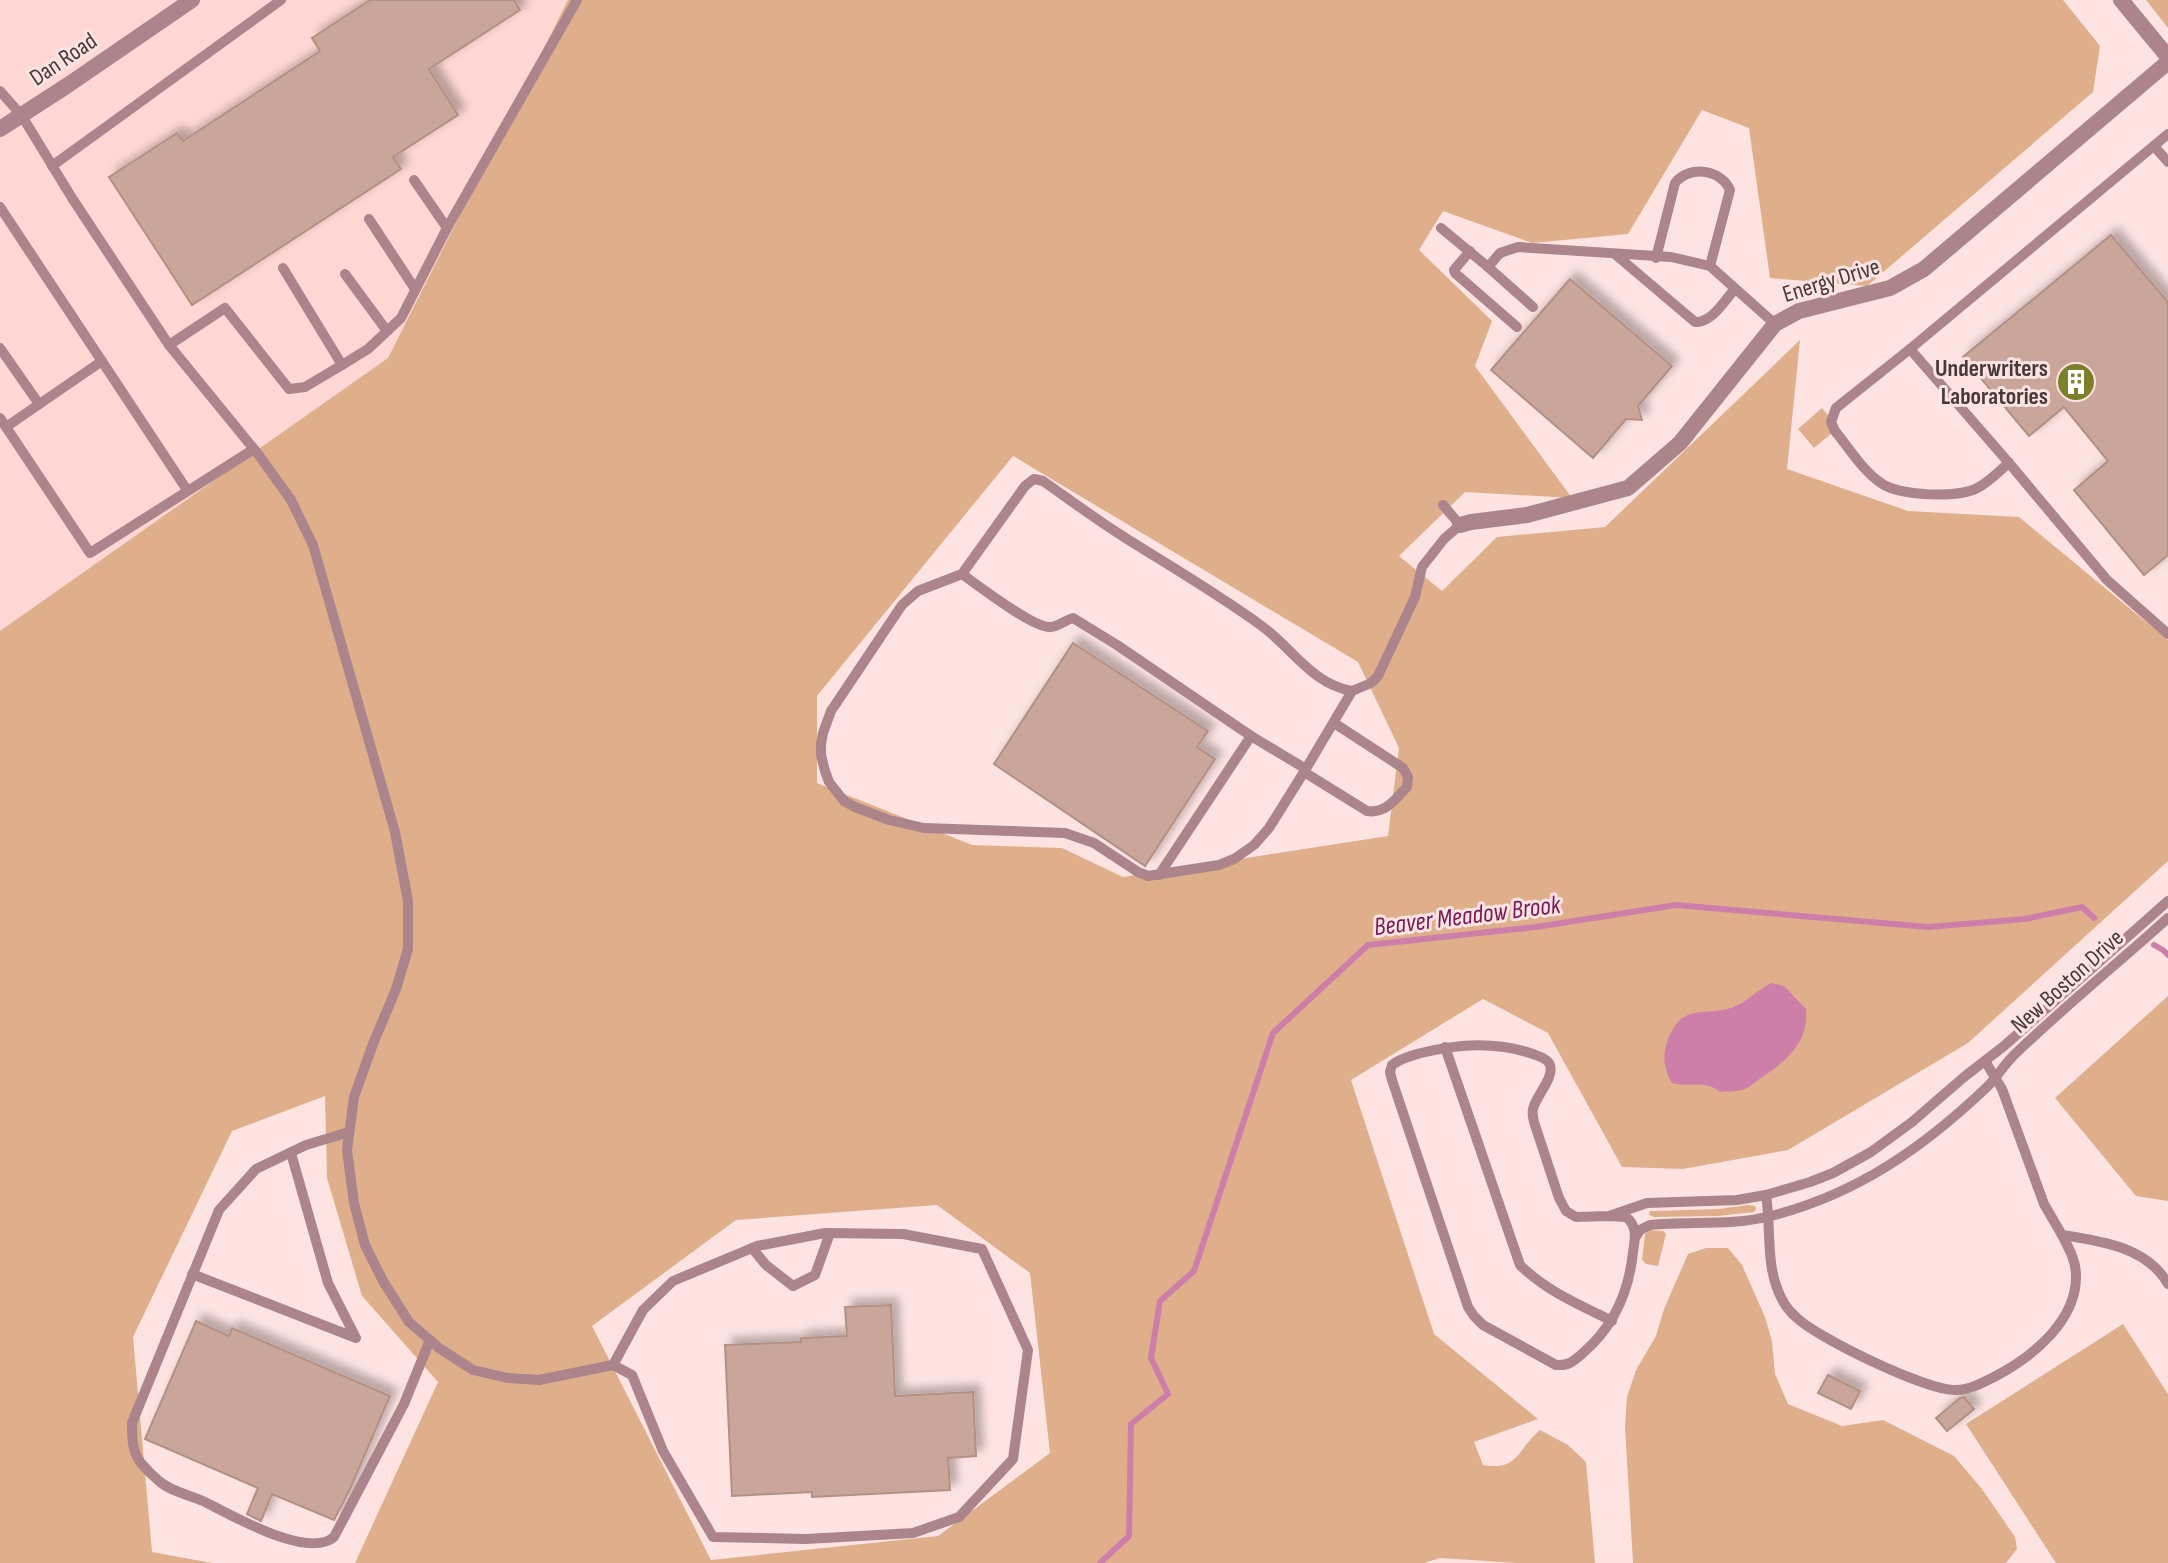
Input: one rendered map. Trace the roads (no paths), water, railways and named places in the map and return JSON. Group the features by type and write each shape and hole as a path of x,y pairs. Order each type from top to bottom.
{"street":[{"name":"Dan Road","path":"0,129 192,0"},
{"path":"2121,0 2168,60"},
{"name":"Energy Drive","path":"1460,525 1527,515 1618,491 1636,483 1680,443 1775,324 1799,311 1890,288 1924,269 2168,60"}],"lane":[{"path":"52,166 281,0"},
{"path":"169,345 225,308 289,389 305,387 368,349 401,318 447,228 577,0"},
{"path":"0,91 22,116 169,345 254,449 291,500 313,545 395,832 408,901 408,949 396,989 354,1097 347,1150 354,1203 365,1245 409,1322 473,1370 508,1378 539,1380 613,1365 632,1375 663,1451 713,1537 806,1539 913,1533 959,1517 1013,1459 1028,1350 982,1249 903,1234 830,1233 752,1248 673,1281 643,1310 613,1365"},
{"path":"2009,463 1975,489 1933,494 1890,488 1868,471 1832,427 1833,411 2168,134"},
{"path":"2154,146 2168,162"},
{"path":"1656,258 1675,183 1681,176 1695,171 1720,177 1730,190 1710,266"},
{"path":"414,180 447,228"},
{"path":"0,209 187,490"},
{"path":"369,219 415,289"},
{"path":"1441,228 1533,307"},
{"path":"1488,267 1500,253 1518,247 1671,257 1710,266 1775,324"},
{"path":"1470,251 1455,273 1517,327"},
{"path":"1615,254 1695,322 1709,319 1735,289"},
{"path":"283,268 342,365"},
{"path":"345,274 387,331"},
{"path":"0,348 39,404"},
{"path":"1910,349 2107,580 2168,634"},
{"path":"102,361 39,404 3,423 90,553 254,449"},
{"path":"1352,691 1317,677 1263,626 1039,479 1025,486 962,574 918,591 909,598 837,701 826,723 821,755 835,791 844,801 872,814 924,828 1075,835 1094,843 1143,874 1159,875 1219,865 1234,859 1269,828 1352,691 1371,683 1378,676 1415,597 1422,567 1444,539 1460,525 1443,505"},
{"path":"962,574 1011,609 1045,628 1073,618 1367,811 1384,811 1407,787 1408,777 1403,768 1334,723"},
{"path":"1159,875 1251,736"},
{"name":"New Boston Drive","path":"1609,1216 1647,1203 1717,1202 1766,1195 1833,1173 1871,1152 2004,1046 2168,901"},
{"name":"New Boston Drive","path":"1635,1238 1650,1225 1769,1216 1818,1202 1888,1167 1920,1144 1996,1078 2012,1057 2168,918"},
{"path":"1484,1044 1524,1051 1547,1061 1551,1074 1534,1105 1533,1113 1559,1198 1566,1211 1573,1215 1609,1216 1629,1219 1634,1227 1631,1275 1612,1321 1573,1362 1561,1365 1552,1363 1483,1325 1471,1313 1390,1072 1392,1065 1399,1060 1445,1047 1484,1044"},
{"path":"1445,1047 1520,1265 1533,1278 1612,1321"},
{"path":"1766,1195 1772,1271 1781,1296 1796,1317 1813,1330 1922,1384 1943,1390 1965,1389 1990,1379 2030,1354 2054,1330 2069,1306 2076,1281 2074,1260 2044,1204 2006,1100 1985,1061"},
{"path":"349,1132 306,1145 256,1169 219,1210 132,1423 132,1443 139,1461 160,1483 262,1531 302,1542 330,1541 404,1404 430,1340"},
{"path":"192,1274 356,1338 328,1283 291,1153"},
{"path":"752,1248 766,1265 793,1286 815,1275 830,1233"},
{"path":"2062,1235 2133,1251 2152,1263 2168,1284"}],"waterway":[{"name":"Beaver Meadow Brook","path":"1100,1563 1129,1536 1131,1424 1168,1394 1151,1358 1160,1301 1194,1271 1273,1033 1368,945 1536,927 1676,905 1928,927 2025,919 2082,907 2094,918"},
{"name":"Beaver Meadow Brook","path":"2154,945 2168,955"}],"place":[{"name":"Underwriters Laboratories","path":"2076,382"}]}
